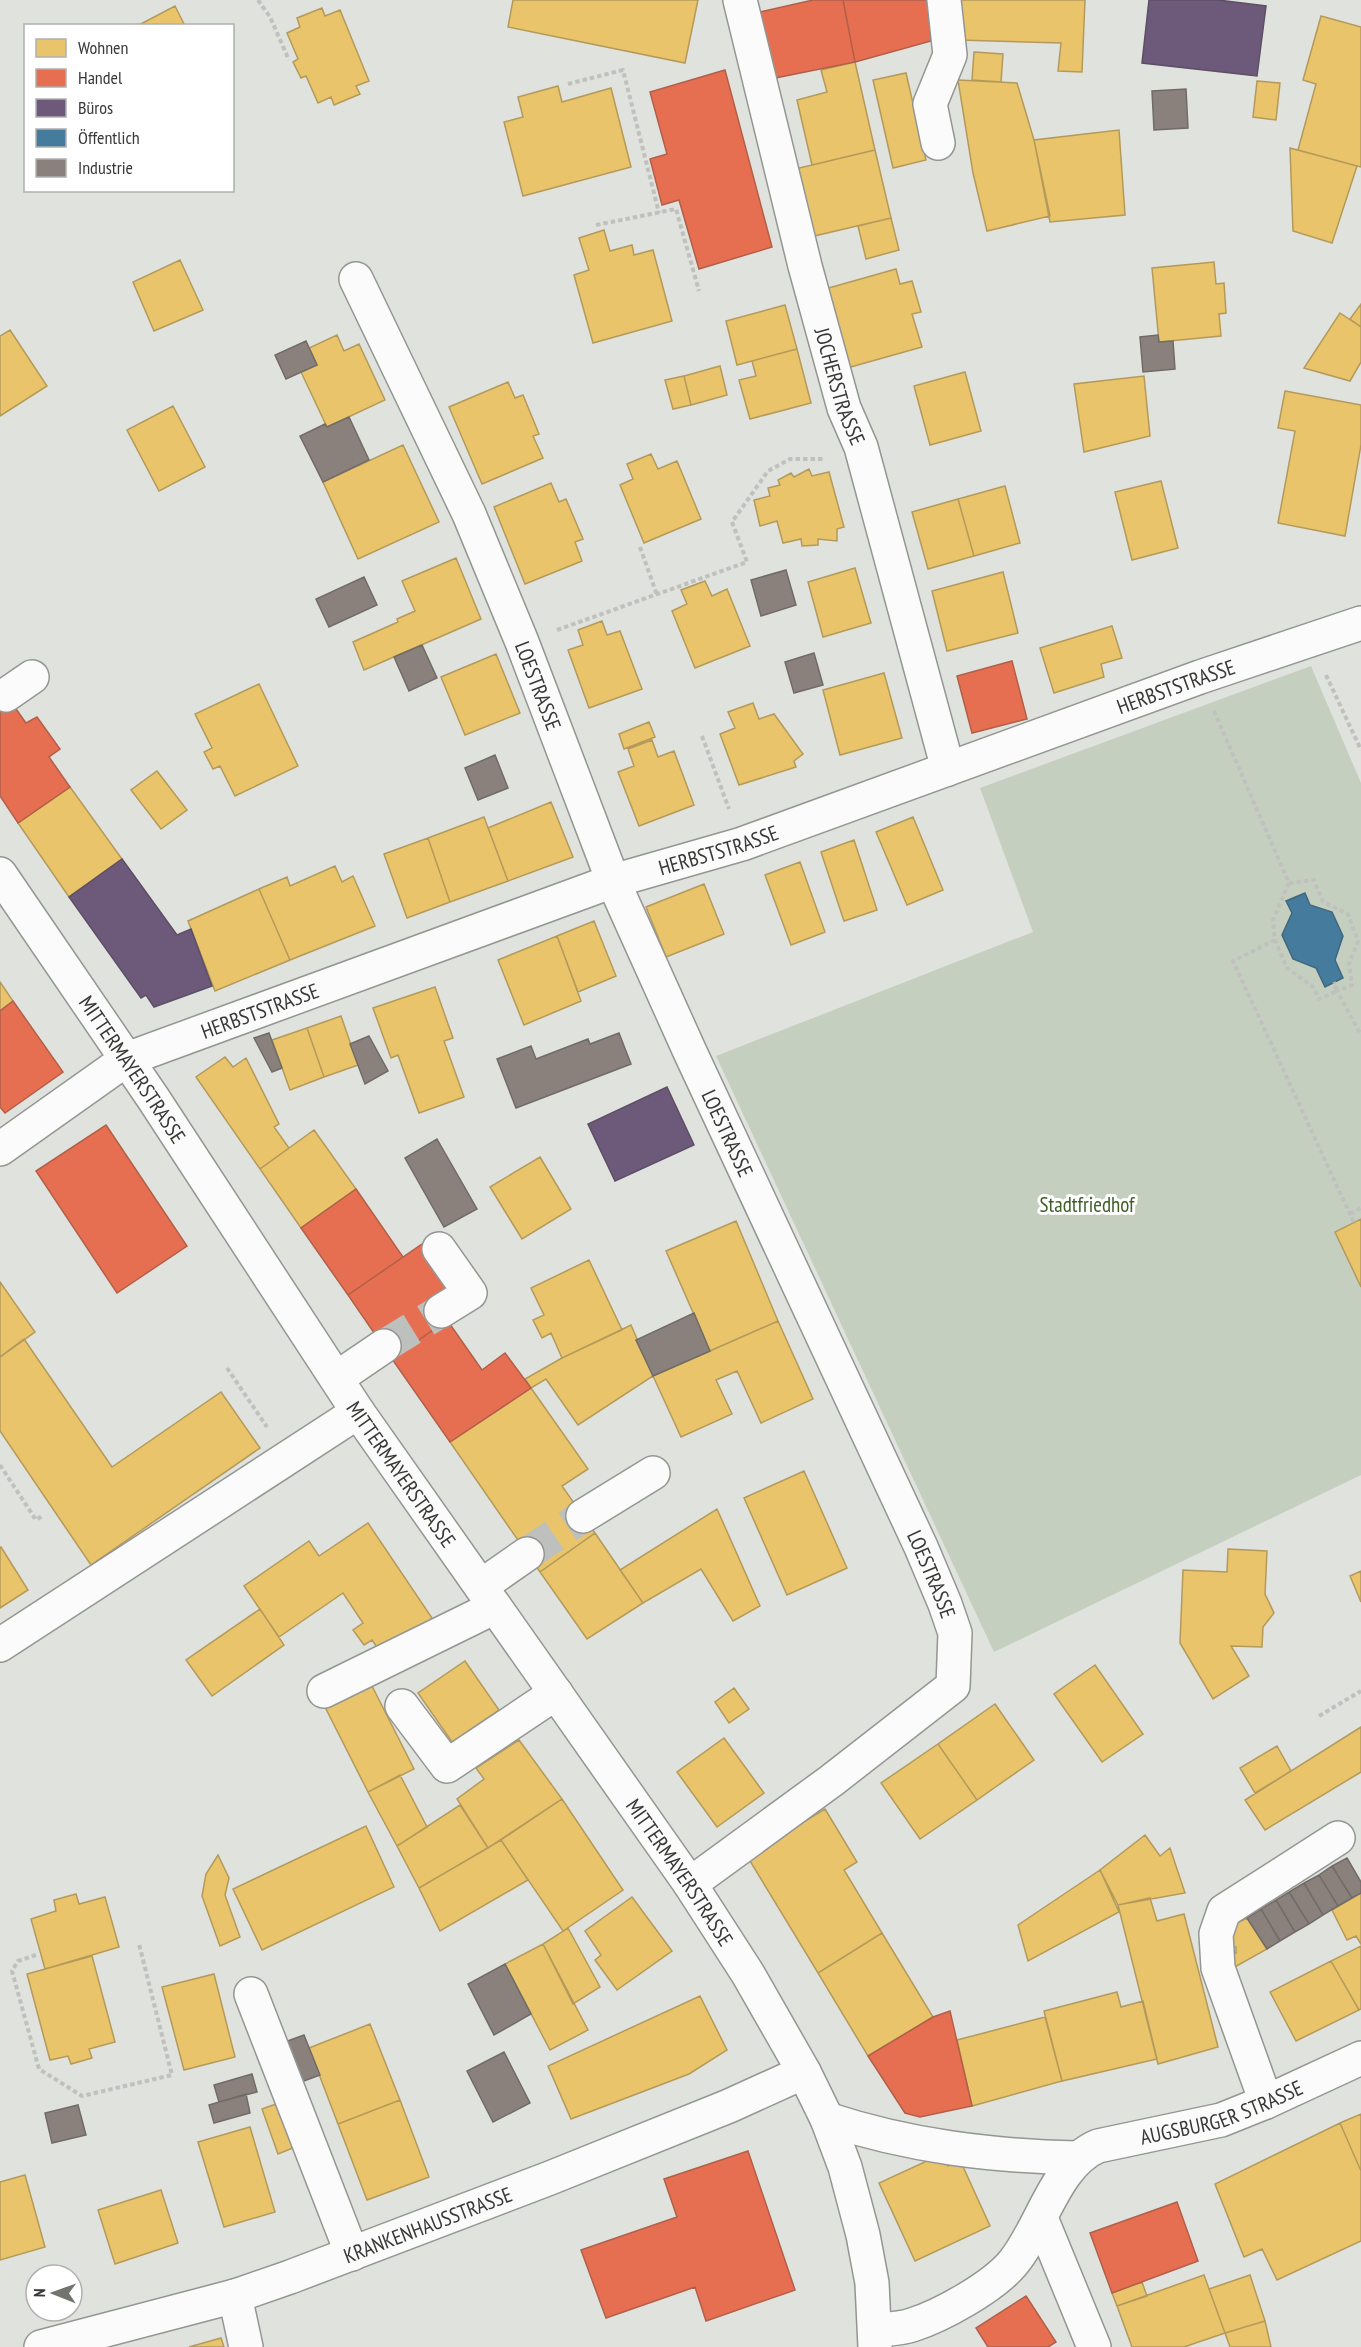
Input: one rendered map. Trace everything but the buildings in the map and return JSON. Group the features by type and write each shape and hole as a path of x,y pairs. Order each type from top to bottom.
{"street":[{"name":"JOCHERSTRASSE","path":"740,0 805,266 844,408 861,447 948,769"},
{"path":"938,143 930,104 950,55 944,0"},
{"name":"LOESTRASSE","path":"356,279 469,514 522,642 613,881 690,1052 921,1547 955,1633 952,1686 831,1781 690,1884"},
{"name":"HERBSTSTRASSE","path":"0,1149 127,1059 613,881 742,844 1200,677 1361,623"},
{"name":"MITTERMAYERSTRASSE","path":"5,892 127,1059 358,1412 690,1884 748,1974 804,2072"},
{"path":"439,1249 470,1293 441,1311"},
{"path":"336,1378 384,1346"},
{"path":"0,1645 358,1412"},
{"path":"583,1516 653,1473"},
{"path":"324,1691 488,1597 527,1554"},
{"path":"402,1706 447,1766 556,1693"},
{"path":"1266,2102 1218,1968 1216,1934 1224,1911 1338,1838"},
{"path":"251,1994 352,2254"},
{"name":"AUGSBURGER STRASSE","path":"804,2072 827,2119 845,2167 872,2283 875,2338 943,2312 998,2279 1013,2263 1066,2172 1077,2158 1098,2146 1221,2120 1361,2058"},
{"name":"KRANKENHAUSSTRASSE","path":"41,2347 235,2296 352,2254 698,2119 804,2072"},
{"name":"AUGSBURGER STRASSE","path":"827,2119 869,2133 927,2145 1005,2156 1077,2158"},
{"path":"1041,2218 1094,2347"},
{"path":"235,2296 246,2347"}],"path":[{"path":"258,0 270,17 289,60"},
{"path":"568,84 623,70 659,213"},
{"path":"596,225 676,209 699,291"},
{"path":"522,642 747,562 732,522 768,471 790,459 825,459 861,447"},
{"path":"640,547 657,595"},
{"path":"1310,641 1361,750"},
{"path":"1200,677 1289,883 1273,920 1275,940 1287,968 1313,987 1319,999 1352,985 1349,964 1358,941 1348,914 1323,902 1314,880 1289,883"},
{"path":"702,736 742,844"},
{"path":"1275,940 1233,961 1354,1223"},
{"path":"1334,982 1361,1035"},
{"path":"1350,1214 1361,1208"},
{"path":"227,1368 287,1457"},
{"path":"0,1465 36,1520 42,1516"},
{"path":"1319,1716 1361,1691"},
{"path":"36,1954 18,1960 12,1971 39,2069 82,2096 172,2075 139,1944"}],"green space":[{"name":"Stadtfriedhof","path":"1311,666 1361,783 1361,1475 994,1652 716,1056 1033,932 980,788"}],"tunnel":[{"path":"384,1346 441,1311"},
{"path":"527,1554 583,1516"}]}
